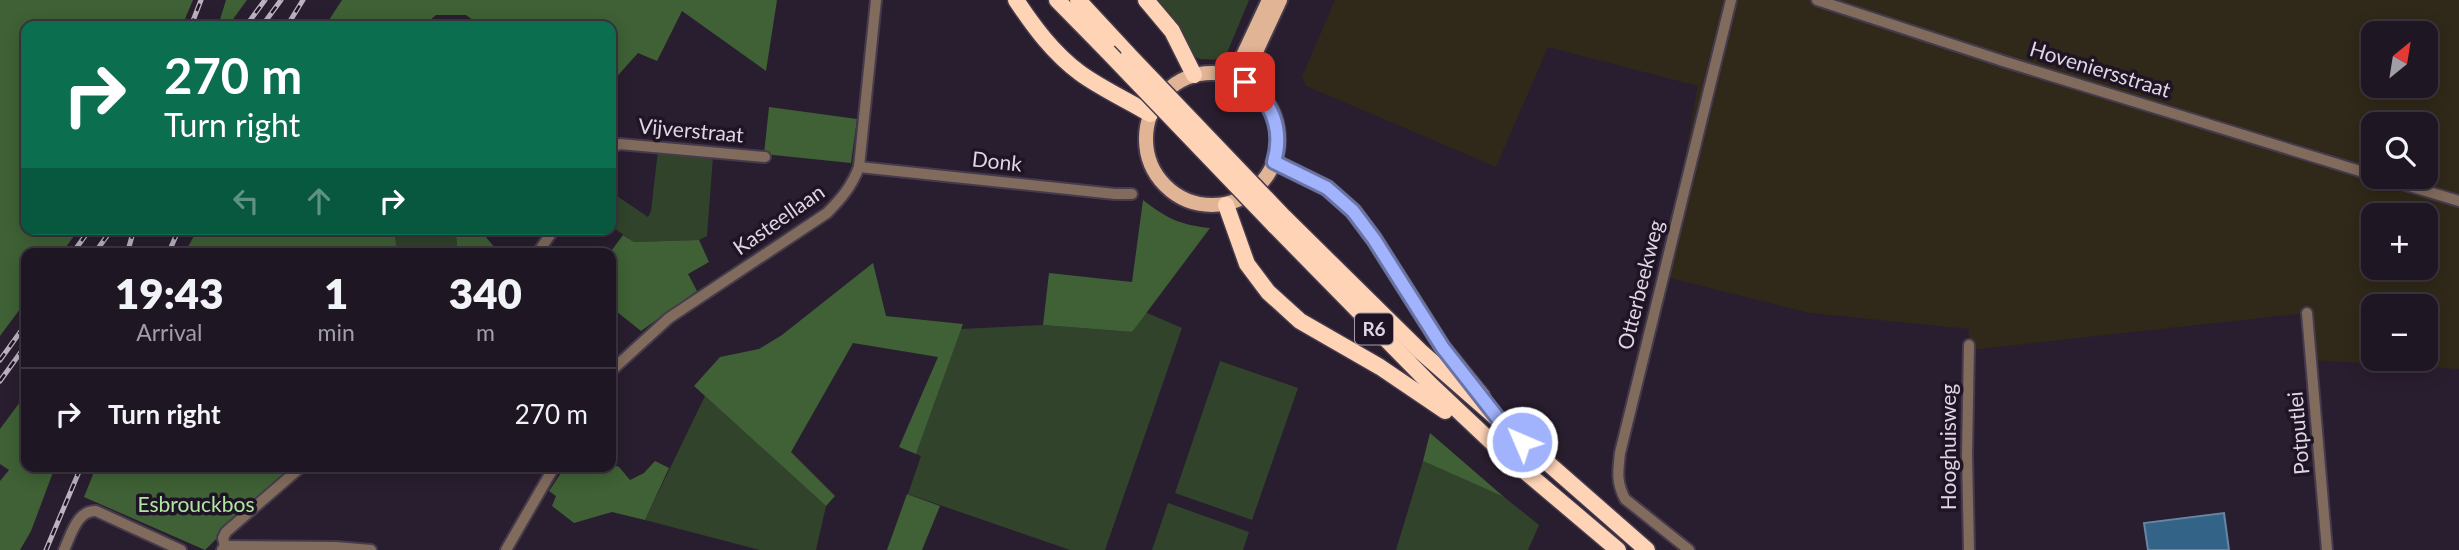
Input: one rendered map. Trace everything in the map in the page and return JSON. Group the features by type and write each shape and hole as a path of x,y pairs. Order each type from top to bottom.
{"highway":[{"path":"1016,0 1035,29 1066,62 1095,83 1150,114"},
{"name":"R6","path":"1057,0 1279,221 1420,351 1647,550"},
{"name":"R6","path":"1078,0 1390,345 1478,429 1618,550"},
{"path":"1146,0 1172,31 1194,75"},
{"path":"1274,162 1327,188 1353,211 1374,239 1443,348 1504,426"},
{"path":"1226,205 1247,264 1268,292 1300,321 1419,391 1462,422 1478,429"}],"main road":[{"path":"1239,79 1269,0"},
{"path":"1239,79 1254,56 1280,0"},
{"path":"1220,74 1239,79 1265,99 1276,122 1278,141 1274,162 1267,177 1246,197 1226,205 1192,203 1174,194 1155,174 1146,153 1145,141 1150,114 1164,92 1194,75 1220,74"}],"street":[{"name":"Kasteellaan","path":"616,366 669,318 827,213 841,200 859,167 876,0"},
{"name":"Otterbeekweg","path":"1689,550 1625,499 1618,487 1617,477 1620,453 1731,0"},
{"name":"Hoveniersstraat","path":"1817,0 2006,62 2361,171"},
{"name":"Vijverstraat","path":"616,145 765,157"},
{"name":"Donk","path":"859,167 1132,194"},
{"path":"2419,189 2459,201"},
{"name":"Potputlei","path":"2307,313 2327,550"},
{"name":"Hooghuisweg","path":"1969,345 1969,550"},
{"path":"294,472 226,532 223,548 335,547 371,550"},
{"path":"506,550 551,472"},
{"path":"64,550 81,516 89,511 96,511 181,550"}],"shaded area":[{"path":"1335,0 2459,0 2459,369 2438,368 2438,294 2361,294 2361,363 2312,360 2307,313 1969,350 1969,329 1810,313 1663,276 1698,86 1548,47 1496,167 1306,86 1302,77"}],"green space":[{"path":"0,0 193,0 184,21 21,21 21,235 75,235 65,248 21,248 21,308 0,336"},
{"path":"226,0 247,0 232,21 220,21"},
{"path":"342,0 777,0 766,71 682,11 657,61 638,53 616,77 616,21 474,21 466,15 436,15 429,21 328,21"},
{"path":"1157,0 1249,0 1224,60 1200,59 1192,55 1171,15"},
{"path":"769,107 857,119 851,163 764,154"},
{"path":"658,150 713,156 707,236 699,240 634,242 616,229 616,195 648,217"},
{"path":"1143,200 1174,220 1210,228 1132,332 1043,325 1049,273 1132,282"},
{"path":"195,235 484,235 495,248 187,248"},
{"path":"195,235 395,235 396,248 187,248"},
{"path":"453,235 484,235 495,248 457,248 457,239"},
{"path":"623,235 634,242 699,240 709,262 688,274 697,291 641,331 616,311 616,248 613,248"},
{"path":"873,263 886,316 963,324 916,454 899,447 938,357 853,343 791,452 835,496 826,506 694,386 720,357 759,349 782,335"},
{"path":"1145,312 1182,328 1105,550 1070,550 908,494 921,456 916,454 961,329 1043,325 1132,332"},
{"path":"1220,361 1298,388 1252,520 1175,493"},
{"path":"705,396 826,506 816,550 760,550 645,520"},
{"path":"21,401 21,472 53,472 31,531 20,550 0,550 0,481 9,470 0,464 0,429"},
{"path":"1430,433 1504,497 1423,461"},
{"path":"655,461 669,468 645,520 612,512 574,523 552,506 556,496 549,491 562,472 616,472 616,466 630,480 644,473"},
{"path":"1423,461 1504,497 1539,525 1528,550 1396,550"},
{"name":"Esbrouckbos","path":"94,472 287,472 205,550 84,497"},
{"path":"907,494 940,506 922,550 887,550"},
{"path":"1168,503 1249,532 1243,550 1152,550"}],"water":[{"path":"2224,513 2229,550 2148,550 2144,523"}],"railway":[{"path":"193,21 201,0"},
{"path":"250,21 265,0"},
{"path":"266,21 281,0"},
{"path":"290,21 303,0"},
{"path":"76,248 86,235"},
{"path":"98,248 108,235"},
{"path":"129,248 132,235"},
{"path":"171,248 176,235"},
{"path":"0,360 21,331"},
{"path":"0,381 21,352"},
{"path":"46,550 79,472"}],"route":[{"path":"1245,82 1265,99 1276,122 1278,141 1274,162 1327,188 1353,211 1374,239 1443,348 1504,426 1522,442"}]}
